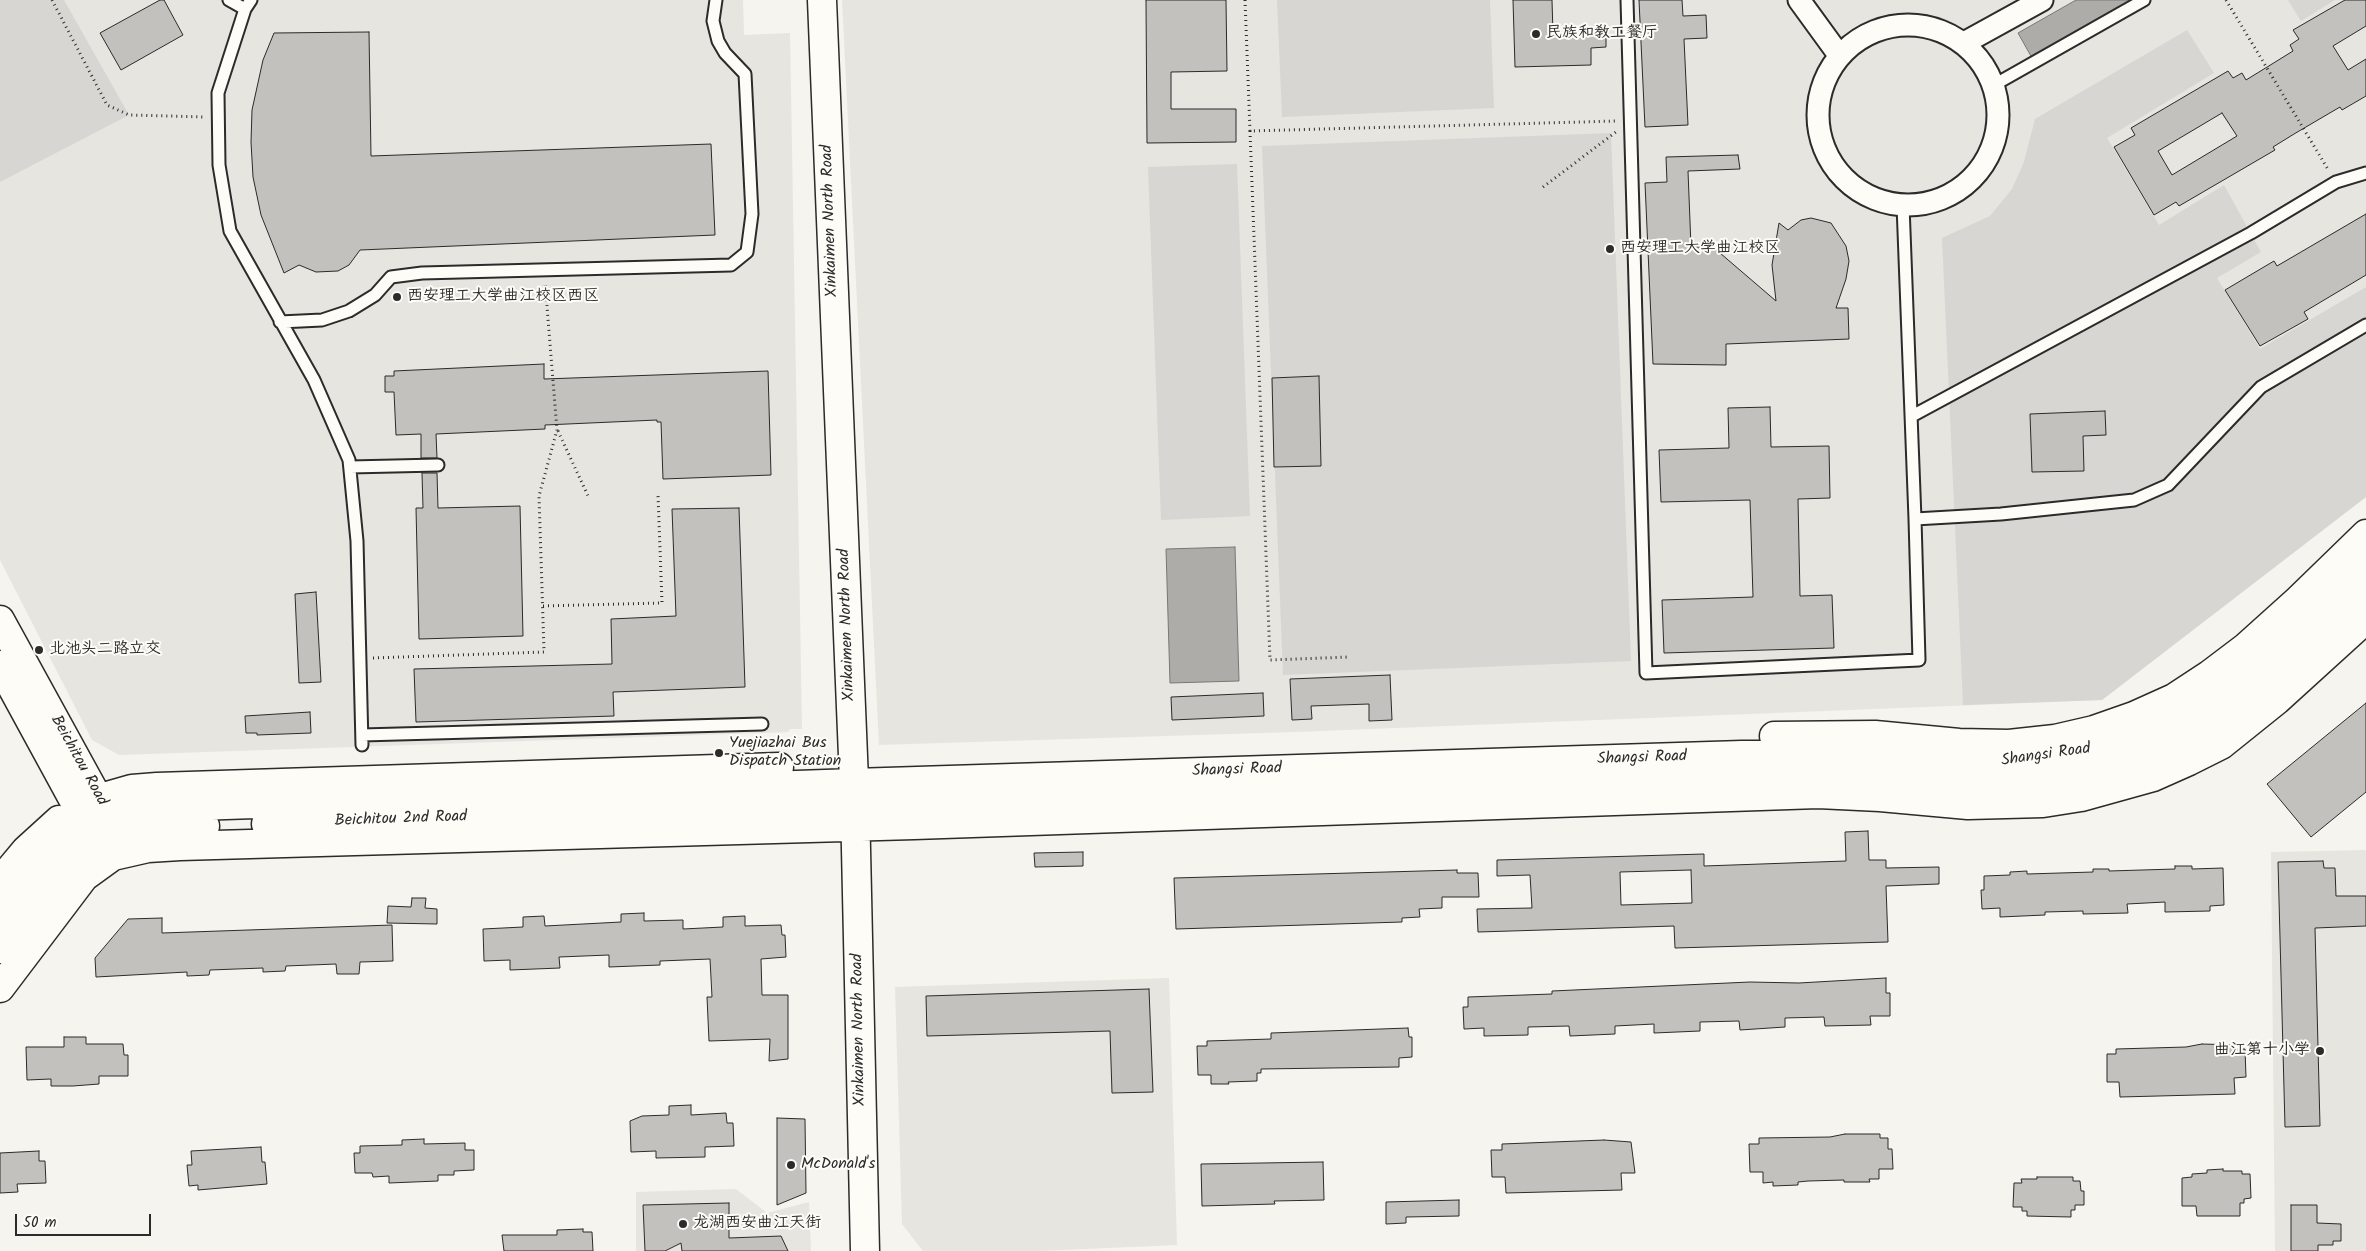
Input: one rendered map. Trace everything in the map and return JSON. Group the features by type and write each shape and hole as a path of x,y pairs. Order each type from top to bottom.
{"street":[{"name":"Xinkaimen North Road","path":"822,0 860,956 859,1048 865,1251"},
{"path":"1799,0 1840,55"},
{"path":"1964,43 2042,0"},
{"path":"1913,24 1940,29 1964,43 1982,61 1994,85 1999,110 1997,135 1988,159 1972,179 1952,194 1928,203 1903,205 1874,199 1850,184 1830,162 1819,136 1817,107 1824,79 1840,55 1860,37 1886,26 1913,24"},
{"path":"0,881 26,850 48,829 97,822 148,848 854,795 1827,734 1875,735 1959,743 2009,744 2056,739 2094,730 2134,716 2174,698 2209,675 2246,647 2296,602 2366,534"},
{"name":"Shangsi Road","path":"854,795 1810,754 1856,755 1975,765 2058,758 2117,744 2175,721 2203,706 2247,673 2366,564"},
{"name":"Shangsi Road","path":"854,795 1840,774 1960,785 2040,783 2110,769 2143,758 2202,730 2255,693 2366,593"},
{"name":"Beichitou Road","path":"0,620 97,822"},
{"path":"854,795 1818,794 1872,796 1968,805 2043,803 2081,797 2153,777 2221,745 2277,700 2366,620"},
{"name":"Beichitou Road","path":"0,664 97,822"},
{"name":"Beichitou 2nd Road","path":"0,915 51,850 68,834 140,808 854,795"},
{"path":"0,988 84,877 97,822"},
{"name":"Beichitou 2nd Road","path":"0,949 66,863 88,842 97,822"}],"lane":[{"path":"229,0 248,4 218,93 220,165 230,230 314,380 349,460 358,541 362,740 762,724"},
{"path":"280,322 322,320 350,311 375,295 390,277 422,273 731,266 747,252 752,214 745,74 725,53 718,41 714,20 716,0"},
{"path":"1627,0 1646,673 1919,660 1912,416 1903,205"},
{"path":"1994,85 2144,0"},
{"path":"1912,416 2251,233 2336,182 2366,172"},
{"path":"1915,519 2001,514 2134,500 2168,485 2261,387 2366,325"},
{"path":"350,467 438,464"}],"path":[{"path":"52,0 107,105 128,115 219,117"},
{"path":"1245,0 1270,660 1349,657"},
{"path":"2226,0 2336,182"},
{"path":"1250,131 1630,121"},
{"path":"1543,186 1630,121"},
{"path":"360,658 544,652 540,496 557,430 544,270"},
{"path":"557,430 589,498"},
{"path":"543,606 662,602 658,495"}],"shaded area":[{"name":"西安理工大学曲江校区西区","path":"0,0 743,0 744,35 790,33 802,729 790,729 788,732 119,755 92,740 0,560"},
{"path":"0,0 64,0 129,115 0,182"},
{"name":"西安理工大学曲江校区","path":"842,0 2366,0 2366,497 2102,700 1295,732 879,745"},
{"path":"1277,0 1490,0 1494,108 1282,117"},
{"path":"2076,0 2131,0 2032,58 2018,33"},
{"path":"2288,0 2335,0 2301,21"},
{"path":"2187,30 2214,73 2107,138 2159,225 2224,185 2261,252 2217,278 2260,349 2366,287 2366,497 2102,700 1963,705 1942,238 1990,216 2012,189 2024,162 2035,119"},
{"path":"1611,133 1631,661 1283,675 1262,146"},
{"path":"1237,164 1250,516 1161,520 1148,167"},
{"path":"1235,547 1239,681 1170,683 1166,549"},
{"name":"曲江第十小学","path":"2366,850 2366,1251 2275,1251 2271,852"},
{"path":"1169,978 1177,1245 1039,1251 923,1251 902,1224 895,987"},
{"path":"736,1189 767,1213 809,1202 811,1251 636,1251 636,1192"}],"building":[{"path":"160,0 164,0 183,35 121,70 100,33"},
{"path":"1146,0 1226,0 1227,71 1171,72 1171,109 1236,109 1236,142 1147,143"},
{"name":"民族和教工餐厅","path":"1513,0 1552,0 1553,34 1606,33 1606,47 1591,48 1591,65 1515,67"},
{"path":"1639,0 1682,0 1683,16 1706,15 1707,38 1684,39 1688,125 1645,127"},
{"path":"2345,0 2366,0 2366,26 2333,46 2348,70 2366,59 2366,96 2342,110 2340,107 2294,134 2273,147 2275,150 2179,206 2176,202 2154,215 2114,147 2135,135 2131,128 2228,71 2233,78 2242,73 2246,80 2293,51 2290,45 2299,39 2293,30","holes":["2222,113 2237,136 2172,175 2158,151"]},
{"path":"369,32 371,156 711,144 715,235 360,250 349,265 338,271 316,272 299,265 284,273 261,215 253,177 252,110 263,60 274,33"},
{"path":"1738,155 1740,169 1688,171 1691,247 1713,247 1776,301 1772,265 1779,223 1788,230 1801,220 1811,218 1831,223 1846,246 1849,261 1846,279 1836,308 1848,308 1849,339 1726,344 1726,365 1653,364 1645,183 1667,182 1666,157"},
{"path":"2366,214 2366,275 2304,312 2308,319 2260,346 2225,290 2274,261 2277,266"},
{"path":"544,364 544,379 768,371 771,475 663,479 661,422 657,422 657,420 545,425 545,429 436,434 437,458 421,458 421,434 396,435 394,392 385,392 385,376 394,376 394,371"},
{"path":"1319,376 1321,466 1274,467 1272,378"},
{"path":"1770,407 1771,447 1829,446 1830,498 1798,499 1800,596 1832,595 1834,648 1664,653 1662,600 1753,597 1750,500 1661,502 1659,450 1729,448 1728,408"},
{"path":"2105,411 2106,435 2083,436 2084,471 2032,472 2030,414"},
{"path":"422,473 437,473 438,508 520,506 523,636 419,639 416,508 423,508"},
{"path":"739,508 745,687 613,692 614,716 416,722 414,669 612,664 611,619 676,616 672,509"},
{"path":"316,592 321,682 299,683 295,594"},
{"path":"1390,675 1392,720 1369,721 1369,704 1311,706 1312,719 1292,720 1290,679"},
{"path":"1263,693 1264,716 1172,720 1171,697"},
{"path":"2366,703 2366,792 2311,837 2267,784"},
{"path":"310,712 311,733 257,735 257,733 246,733 245,716"},
{"path":"1868,831 1869,860 1886,860 1886,868 1939,867 1939,884 1886,886 1888,942 1675,948 1674,926 1478,932 1477,909 1532,908 1530,875 1497,876 1497,860 1704,854 1704,866 1846,861 1845,832","holes":["1691,870 1692,903 1621,905 1620,872"]},
{"path":"1083,852 1083,866 1035,867 1034,853"},
{"path":"2323,861 2324,868 2335,868 2336,896 2366,896 2366,926 2315,928 2320,1126 2285,1127 2278,862"},
{"path":"2175,866 2192,866 2192,869 2223,868 2224,905 2210,906 2210,911 2165,912 2165,902 2127,904 2128,913 2083,914 2083,911 2045,912 2045,915 2000,917 2000,908 1982,909 1981,890 1984,890 1984,876 2010,875 2010,872 2027,871 2027,874 2093,872 2093,869 2109,869 2109,871 2175,869"},
{"path":"1457,870 1457,873 1478,873 1479,897 1442,897 1442,908 1419,909 1420,917 1402,918 1402,922 1176,929 1174,878"},
{"path":"412,898 426,898 425,908 437,909 437,924 387,923 388,906 411,907"},
{"path":"644,913 644,921 683,920 683,929 723,927 723,917 745,916 745,926 781,925 782,935 785,935 786,957 761,959 762,995 788,995 788,1059 769,1061 770,1039 709,1041 707,997 712,997 710,959 660,961 660,965 609,967 609,955 559,957 560,968 510,970 510,960 484,961 483,929 523,927 523,917 544,916 545,926 621,922 621,914"},
{"path":"162,918 162,933 392,925 393,961 360,962 359,974 337,974 336,964 286,966 285,971 263,972 263,968 210,970 209,975 187,976 187,972 96,977 95,958 128,919"},
{"path":"1886,978 1886,993 1890,993 1890,1016 1870,1016 1871,1025 1825,1026 1824,1017 1785,1018 1785,1027 1740,1030 1739,1021 1700,1022 1700,1031 1654,1033 1654,1024 1615,1026 1615,1034 1570,1036 1569,1026 1528,1027 1528,1035 1484,1036 1484,1028 1464,1029 1463,1007 1468,1007 1468,997 1552,994 1552,991 1750,982 1799,983"},
{"path":"1149,989 1153,1092 1112,1093 1110,1031 927,1036 926,996"},
{"path":"1408,1028 1409,1037 1412,1037 1412,1057 1399,1058 1399,1067 1261,1069 1261,1073 1257,1073 1257,1081 1228,1082 1229,1084 1211,1084 1211,1075 1198,1075 1197,1046 1207,1046 1207,1041 1271,1039 1271,1033"},
{"path":"64,1037 86,1037 86,1044 123,1044 124,1055 128,1055 128,1076 99,1076 99,1084 73,1086 51,1086 51,1079 27,1080 26,1047 64,1047"},
{"path":"2202,1044 2236,1045 2236,1049 2245,1049 2246,1077 2234,1078 2235,1094 2120,1097 2119,1082 2107,1082 2107,1054 2116,1054 2116,1049 2186,1047"},
{"path":"691,1105 691,1115 726,1113 727,1123 733,1123 734,1146 705,1147 705,1157 656,1158 656,1151 631,1152 630,1121 642,1116 669,1115 669,1106"},
{"path":"777,1118 805,1119 806,1193 777,1205"},
{"path":"1845,1134 1880,1134 1880,1138 1888,1138 1888,1149 1892,1149 1893,1169 1879,1169 1879,1179 1869,1179 1870,1182 1844,1182 1844,1180 1808,1181 1798,1182 1798,1185 1773,1186 1773,1182 1763,1183 1763,1172 1750,1172 1749,1144 1759,1144 1759,1138 1830,1137"},
{"path":"424,1139 424,1144 465,1143 465,1150 474,1150 474,1170 454,1171 454,1175 438,1175 438,1181 389,1183 389,1176 373,1177 372,1173 355,1173 354,1153 360,1153 360,1146 402,1145 402,1140"},
{"path":"1604,1140 1631,1142 1635,1173 1621,1173 1622,1190 1506,1193 1505,1177 1492,1177 1491,1150 1502,1150 1502,1144"},
{"path":"261,1147 262,1162 265,1162 267,1184 198,1190 198,1185 189,1186 187,1165 192,1165 191,1151"},
{"path":"39,1151 39,1161 45,1161 46,1183 17,1184 18,1192 0,1193 0,1153"},
{"path":"1323,1162 1324,1200 1274,1201 1275,1204 1202,1206 1201,1164"},
{"path":"2223,1169 2223,1171 2242,1171 2242,1174 2250,1174 2251,1198 2244,1199 2244,1203 2240,1203 2240,1216 2197,1216 2196,1206 2182,1206 2182,1178 2192,1177 2192,1174 2207,1173 2207,1170"},
{"path":"2037,1177 2073,1177 2073,1181 2080,1181 2081,1191 2084,1191 2084,1205 2075,1205 2075,1210 2071,1210 2071,1217 2027,1216 2027,1211 2022,1211 2022,1207 2013,1207 2014,1183 2022,1183 2021,1179 2037,1179"},
{"path":"1459,1200 1459,1216 1406,1217 1406,1223 1386,1224 1386,1202"},
{"name":"龙湖西安曲江天街","path":"729,1203 729,1238 781,1236 788,1251 682,1251 681,1243 665,1251 645,1251 643,1205"},
{"path":"2291,1205 2317,1205 2317,1223 2341,1224 2341,1241 2333,1241 2333,1245 2318,1245 2318,1251 2291,1251"},
{"path":"583,1229 583,1232 592,1232 593,1251 504,1251 502,1235 557,1235 557,1230"}],"place":[{"name":"民族和教工餐厅","path":"1536,34"},
{"name":"西安理工大学曲江校区","path":"1610,249"},
{"name":"西安理工大学曲江校区西区","path":"397,297"},
{"name":"北池头二路立交","path":"39,650"},
{"name":"Yuejiazhai Bus Dispatch Station","path":"719,753"},
{"name":"曲江第十小学","path":"2320,1051"},
{"name":"McDonald's","path":"791,1165"},
{"name":"龙湖西安曲江天街","path":"683,1224"}]}
